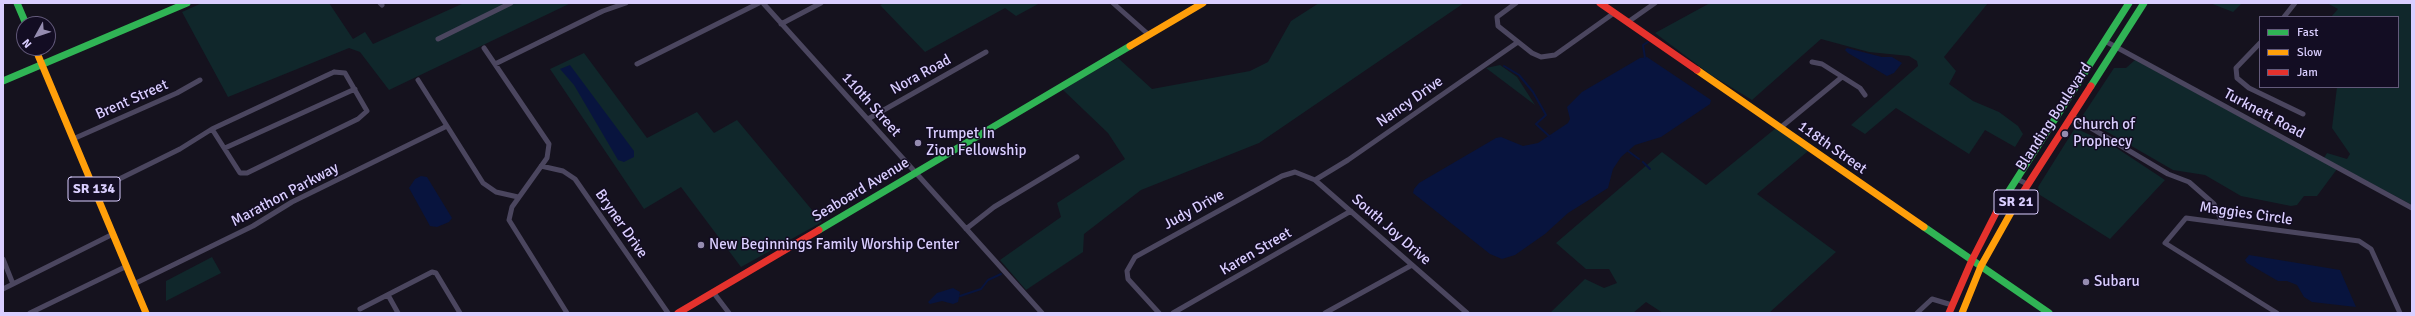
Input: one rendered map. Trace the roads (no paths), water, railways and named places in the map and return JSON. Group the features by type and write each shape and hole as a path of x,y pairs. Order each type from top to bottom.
{"main road":[{"path":"17,3 23,16"},
{"path":"3,81 187,3"},
{"name":"Seaboard Avenue","path":"678,313 1202,3"},
{"name":"118th Street","path":"1600,3 2049,313"},
{"name":"Blanding Boulevard","path":"1949,313 1972,260 2016,179 2129,3"},
{"name":"Blanding Boulevard","path":"1962,313 1981,266 2026,184 2144,3"},
{"name":"SR 134","path":"39,56 146,313"},
{"path":"2070,95 2068,108 2071,116"},
{"path":"2062,109 2064,116 2062,130"}],"street":[{"path":"438,39 449,32 511,3"},
{"path":"495,64 603,12 626,3"},
{"path":"637,64 759,3"},
{"name":"110th Street","path":"763,3 1042,313"},
{"path":"781,24 821,3"},
{"path":"1113,3 1149,35"},
{"path":"1516,3 1499,14 1496,22 1500,29 1541,57 1555,55 1614,13"},
{"path":"1628,22 1654,3"},
{"path":"2285,16 2295,3"},
{"name":"Turknett Road","path":"2106,41 2114,47 2412,208"},
{"name":"Nancy Drive","path":"1315,180 1348,160 1518,42"},
{"path":"2259,45 2236,68 2237,78 2249,88 2303,114"},
{"path":"484,48 546,138 549,152 541,166 518,197 509,213 511,225 567,313"},
{"name":"Nora Road","path":"868,119 986,52"},
{"path":"1812,62 1822,64 1860,88 1866,95"},
{"path":"95,191 180,149 212,129 233,117 334,72 345,73 367,110 362,117 247,173 240,173 212,129"},
{"path":"1780,128 1842,77"},
{"name":"Brent Street","path":"73,139 177,93 200,80"},
{"path":"418,80 483,183 496,192 518,197"},
{"path":"225,148 355,89"},
{"path":"2071,116 2168,174 2189,182 2214,204 2222,222"},
{"name":"Marathon Parkway","path":"134,284 253,226 292,202 447,126"},
{"path":"966,229 994,207 1077,157"},
{"name":"Bryner Drive","path":"541,166 562,171 575,179 668,313"},
{"name":"South Joy Drive","path":"1295,172 1307,175 1315,180 1467,313"},
{"name":"Judy Drive","path":"1157,313 1132,285 1127,271 1135,257 1282,176 1295,172"},
{"path":"2016,179 2026,184"},
{"name":"Karen Street","path":"1173,313 1351,211"},
{"name":"Maggies Circle","path":"2277,313 2165,243 2186,218 2359,241 2372,249 2400,313"},
{"path":"3,289 113,234"},
{"path":"3,259 13,284"},
{"path":"1325,313 1412,265"},
{"path":"30,313 127,266"},
{"path":"360,310 432,272 436,273 460,313"},
{"path":"713,292 729,313"},
{"path":"388,295 398,313"},
{"path":"1917,313 1932,299 1952,305"}],"water":[{"path":"1847,48 1882,57 1892,57 1902,63 1894,73 1887,76 1848,53 1845,50"},
{"path":"1647,57 1711,100 1710,104 1661,137 1635,145 1621,157 1613,169 1608,188 1568,213 1545,234 1515,255 1502,259 1490,254 1413,193 1414,189 1419,183 1496,138 1501,137 1523,146 1538,143 1568,123 1570,119 1567,107 1582,92 1640,58"},
{"path":"570,65 634,151 634,157 624,162 618,160 574,85 560,69"},
{"path":"421,176 427,177 452,218 449,222 437,227 430,226 409,188 415,179"},
{"path":"2249,255 2340,270 2356,307 2312,302 2304,297 2297,285 2287,281 2278,281 2247,263 2245,260"},
{"path":"953,288 960,292 958,302 953,304 942,301 930,304 928,302 937,293"}],"waterway":[{"path":"1645,58 1643,45 1648,42"},
{"path":"1504,66 1519,75 1533,92 1546,115 1536,124 1550,137"},
{"path":"1628,151 1639,159"},
{"path":"1643,162 1650,169"},
{"path":"960,296 981,289 988,280 1001,274"}],"place":[{"name":"Church of Prophecy","path":"2065,134"},
{"name":"Trumpet In Zion Fellowship","path":"918,143"},
{"name":"New Beginnings Family Worship Center","path":"701,245"},
{"name":"Subaru","path":"2086,282"}]}
